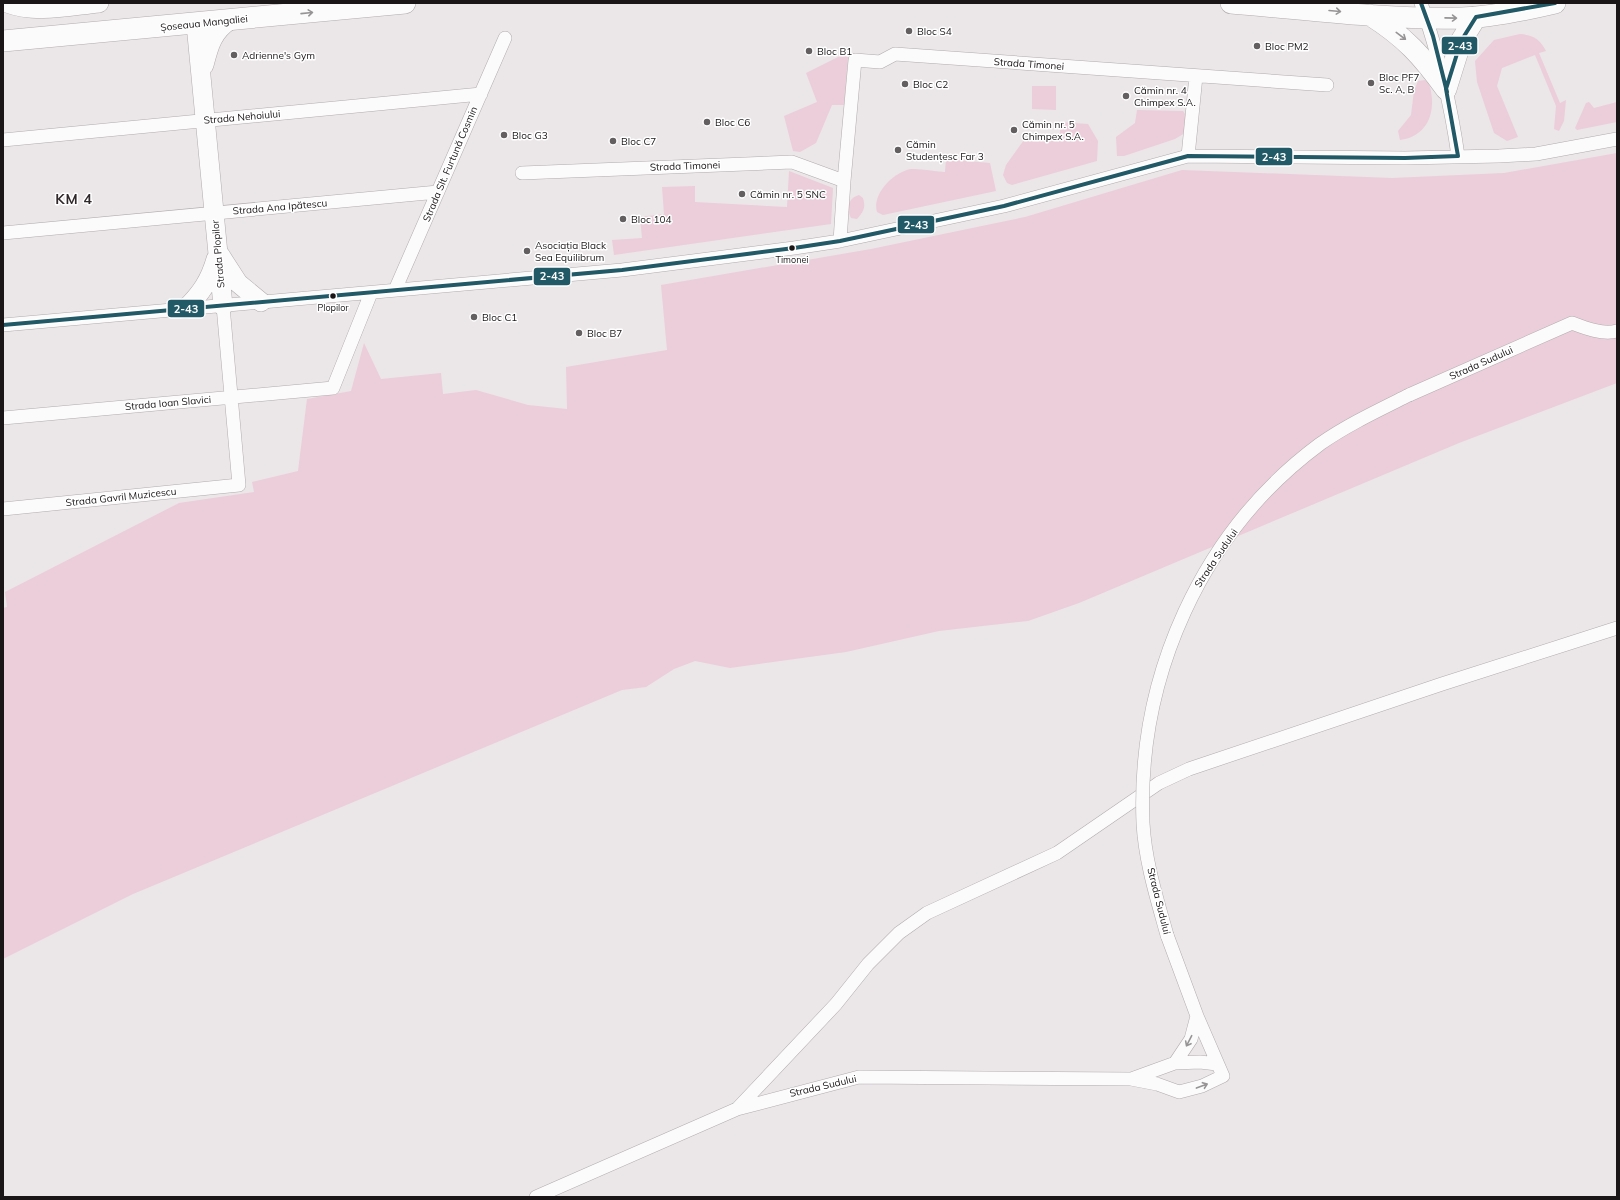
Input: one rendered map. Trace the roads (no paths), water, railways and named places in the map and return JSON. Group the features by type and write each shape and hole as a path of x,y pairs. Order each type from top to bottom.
{"main road":[{"name":"Șoseaua Mangaliei","path":"3,31 287,3"},
{"name":"Șoseaua Mangaliei","path":"3,41 196,24 405,3"},
{"path":"1231,3 1368,14 1424,10 1476,17 1517,11 1555,3"},
{"path":"1368,14 1405,39 1422,56 1446,89"},
{"path":"1446,89 1461,41 1476,17"}],"street":[{"path":"7,3 26,9 99,3"},
{"path":"1424,10 1446,89 1458,156"},
{"path":"202,74 214,34 221,26 230,20"},
{"name":"Strada Plopilor","path":"196,24 202,74 239,485"},
{"name":"Strada Slt. Furtună Cosmin","path":"396,290 505,38"},
{"name":"Strada Timonei","path":"840,241 855,60 880,62 895,54 1327,85"},
{"path":"1188,156 1196,76"},
{"name":"Strada Nehoiului","path":"3,140 481,94"},
{"path":"3,325 642,268 840,241 1004,206 1188,156 1405,158 1536,154 1617,139"},
{"name":"Strada Timonei","path":"522,173 792,162 844,182"},
{"name":"Strada Ana Ipătescu","path":"3,233 438,192"},
{"path":"218,252 238,282 261,302"},
{"path":"185,309 199,296 206,286 218,252"},
{"name":"Strada Ioan Slavici","path":"3,418 332,388 372,293"},
{"name":"Strada Sudului","path":"1220,1070 1167,935 1152,883 1143,824 1145,756 1157,684 1181,616 1202,575 1242,520 1286,472 1321,444 1366,417 1409,395 1572,323 1588,329 1617,332"},
{"name":"Strada Gavril Muzicescu","path":"3,509 239,485"},
{"path":"737,1109 836,1004 868,964 899,933 926,913 1057,853 1159,783 1189,769 1442,684 1617,628"},
{"path":"1176,1063 1191,1039 1198,1016"},
{"name":"Strada Sudului","path":"1131,1079 1176,1063 1200,1062 1220,1070"},
{"name":"Strada Sudului","path":"536,1197 737,1109 859,1077 1131,1079 1157,1084 1179,1092 1202,1086 1220,1070"}],"place":[{"name":"Bloc S4","path":"909,31"},
{"name":"Bloc PM2","path":"1257,46"},
{"name":"Bloc B1","path":"809,51"},
{"name":"Adrienne's Gym","path":"234,55"},
{"name":"Bloc PF7 Sc. A, B","path":"1371,83"},
{"name":"Bloc C2","path":"905,84"},
{"name":"Cămin nr. 4 Chimpex S.A.","path":"1126,96"},
{"name":"Bloc C6","path":"707,122"},
{"name":"Cămin nr. 5 Chimpex S.A.","path":"1014,130"},
{"name":"Bloc G3","path":"504,135"},
{"name":"Bloc C7","path":"613,141"},
{"name":"Cămin Studențesc Far 3","path":"898,150"},
{"name":"Cămin nr. 5 SNC","path":"742,194"},
{"name":"Bloc 104","path":"623,219"},
{"name":"Timonei","path":"792,248"},
{"name":"Asociația Black Sea Equilibrum","path":"527,251"},
{"name":"Plopilor","path":"333,296"},
{"name":"Bloc C1","path":"474,317"},
{"name":"Bloc B7","path":"579,333"}],"district":[{"name":"KM 4","path":"74,199"}]}
